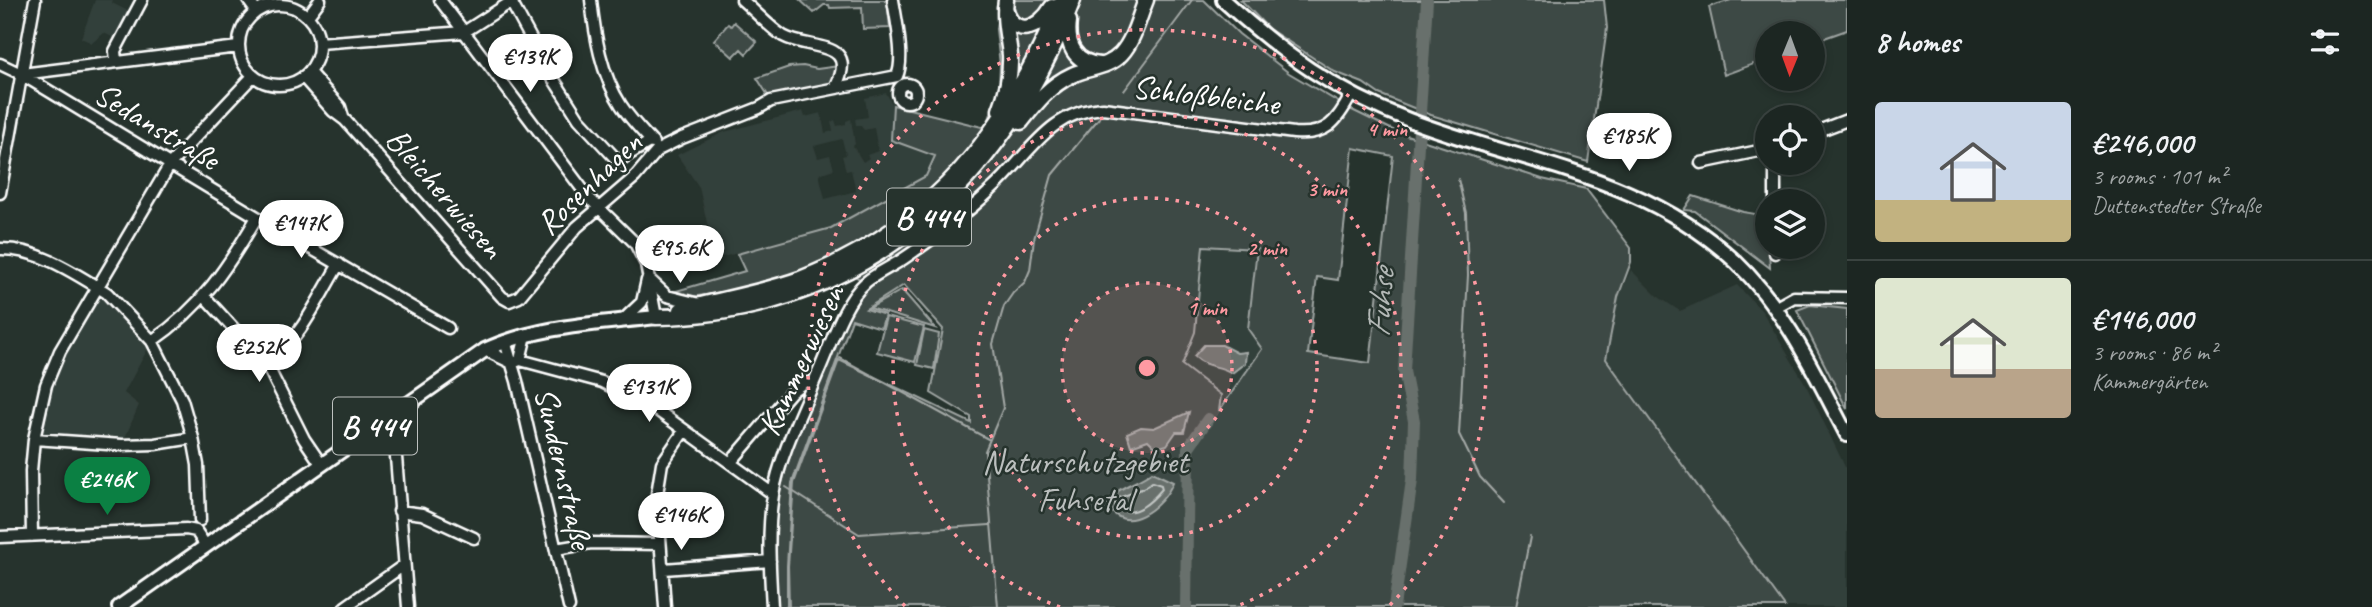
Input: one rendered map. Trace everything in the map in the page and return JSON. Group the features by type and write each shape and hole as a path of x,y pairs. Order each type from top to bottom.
{"highway":[{"path":"1005,2 1004,20 1010,73 995,138 1009,136 1041,97 1054,86 1080,72 1109,64 1126,48 1146,0"},
{"path":"1005,2 1012,22 1031,27 1044,21 1066,2"},
{"path":"1066,2 1067,33 1072,50 1089,63 1109,64"},
{"name":"B 444","path":"656,317 690,316 737,309 803,290 882,252 918,227 964,183 995,138 1066,2"},
{"name":"B 444","path":"656,317 799,279 865,248 915,214 995,138"}],"main road":[{"path":"1223,0 1269,42 1351,95 1409,120 1588,176 1636,194 1679,217 1736,263 1776,307 1847,435"},
{"name":"B 444","path":"119,607 485,350 505,341 565,327 656,317"}],"street":[{"path":"0,193 35,0"},
{"path":"116,61 115,51 142,0"},
{"path":"248,0 256,11"},
{"path":"308,16 320,0"},
{"path":"440,0 589,198 635,243 649,277 656,317"},
{"path":"591,0 595,36 609,80 621,105 658,149"},
{"path":"742,0 784,36 838,54 843,68 835,86"},
{"name":"Rosenhagen","path":"509,301 519,297 577,226 635,177 658,149 771,101 835,86 899,77 898,33 893,0"},
{"path":"319,43 464,32 512,1 549,72 579,120 618,161 651,141"},
{"path":"278,2 294,7 308,16 316,28 319,43 317,58 306,74 294,82 274,85 253,76 243,63 239,47 243,26 256,11 278,2"},
{"path":"21,74 239,47"},
{"name":"Sedanstraße","path":"0,64 448,328"},
{"name":"Bleicherwiesen","path":"306,74 333,111 343,117 502,297 509,301"},
{"path":"32,536 31,471 34,439 38,415 53,366 71,329 171,163 253,76"},
{"name":"Schloßbleiche","path":"1044,134 1073,113 1103,108 1314,134 1333,123 1351,95"},
{"path":"1825,128 1847,120"},
{"name":"Kammerwiesen","path":"772,607 770,561 773,494 794,430 855,293 867,281 957,220 992,189 1044,134"},
{"path":"1701,163 1755,152"},
{"path":"152,341 172,328 205,297 231,261 257,217"},
{"path":"0,249 19,251 41,258 107,293 152,341 182,400 193,438 198,465 200,520"},
{"path":"267,365 282,353 296,336 339,264"},
{"path":"649,277 667,296 702,304"},
{"path":"622,321 642,302 649,277"},
{"path":"205,297 267,365 304,439 321,464"},
{"path":"1776,307 1794,297 1847,298"},
{"path":"516,361 526,335"},
{"name":"Sundernstraße","path":"505,341 516,361 569,607"},
{"path":"485,350 516,361 602,382 654,408 773,494"},
{"name":"Kammerwiesen","path":"731,462 791,392 804,382"},
{"path":"387,418 394,432 408,607"},
{"path":"665,607 657,494 662,463 684,431"},
{"path":"34,439 122,445 155,444 193,438"},
{"path":"399,512 422,514 474,538"},
{"path":"0,537 186,529 196,531 206,546"},
{"path":"556,549 591,542 660,544"},
{"path":"664,569 770,561"},
{"path":"345,607 404,565"}],"shaded area":[{"path":"95,0 113,0 112,3 132,13 116,39 104,33 92,43 81,38"},
{"path":"886,93 893,105 891,140 935,156 926,176 831,228 715,259 699,187 677,155 724,132 803,111 805,117 821,113 825,133 833,131 831,122 835,120 837,126 846,124 846,121 851,119 855,144 853,146 863,162 869,158 867,155 878,151 874,128 864,130 860,125 856,125 855,119 868,117 865,98","holes":["842,139 846,155 842,156 846,171 851,170 856,191 825,199 819,174 834,169 830,155 818,158 814,146"]},
{"path":"1203,245 1258,249 1249,328 1262,349 1218,413 1182,365 1195,332"},
{"path":"1631,270 1657,296 1680,311 1737,285 1762,311 1806,385 1847,471 1847,607 1785,607 1606,359 1618,297"},
{"path":"97,287 152,341 124,393 139,405 122,445 34,439 46,385"}],"green space":[{"path":"800,0 887,0 890,28 863,29 862,7 830,8 829,5 824,5 814,13"},
{"name":"Naturschutzgebiet Fuhsetal","path":"1000,0 1204,0 1239,34 1289,73 1352,110 1397,132 1542,179 1586,189 1631,248 1631,262 1618,297 1606,359 1785,607 789,607 788,566 794,483 839,360 971,423 971,417 931,393 943,329 904,285 866,309 885,315 881,328 852,319 792,483 787,566 787,607 776,607 774,530 786,468 805,413 836,339 867,283 831,263 765,288 681,298 676,291 745,271 737,254 831,228 926,176 935,156 891,140 893,105 986,128 999,90 1000,65 996,29","holes":["1353,148 1393,156 1370,363 1308,354 1317,277 1338,280","1203,246 1257,249 1248,329 1262,349 1219,411 1221,395 1182,365 1195,332"]},
{"path":"1241,0 1604,0 1607,28 1588,162 1431,115 1379,94 1363,83 1335,72 1269,29"},
{"path":"1731,0 1847,0 1847,30 1825,38 1825,21 1755,21 1755,63 1724,75 1709,7"},
{"path":"734,22 757,42 746,54 741,49 733,57 714,40 728,24 731,26"},
{"path":"839,66 834,84 769,97 757,78 789,67 817,69"},
{"path":"1693,196 1755,214 1755,257 1695,211 1684,210"},
{"path":"1758,259 1769,259 1770,268"},
{"path":"902,290 935,328 870,308"},
{"path":"1810,305 1847,309 1847,409 1797,310"},
{"path":"886,317 924,327 915,362 877,352"},
{"path":"924,330 939,334 934,369 917,365"}],"water":[{"path":"1204,345 1222,345 1237,353 1246,352 1245,363 1232,373 1204,363 1194,356"},
{"path":"1189,412 1184,432 1176,432 1167,445 1156,448 1148,440 1131,446 1127,433 1141,427 1154,428"},
{"path":"1152,472 1173,482 1161,501 1132,519 1122,518 1114,513 1107,503 1111,497"}],"waterway":[{"path":"1124,91 1192,0"},
{"name":"Fuhse","path":"1394,607 1412,480 1414,421 1404,371 1427,0"},
{"path":"998,607 985,451 1003,408 993,344 1004,306 1025,282 1030,270 1034,239 1052,175 1099,118"},
{"path":"1458,179 1466,213 1468,275 1459,434 1480,477 1504,503"},
{"path":"840,358 988,439"},
{"path":"1186,607 1188,448 1208,419"},
{"path":"786,487 859,534 990,525"},
{"path":"1516,607 1530,537"}]}
